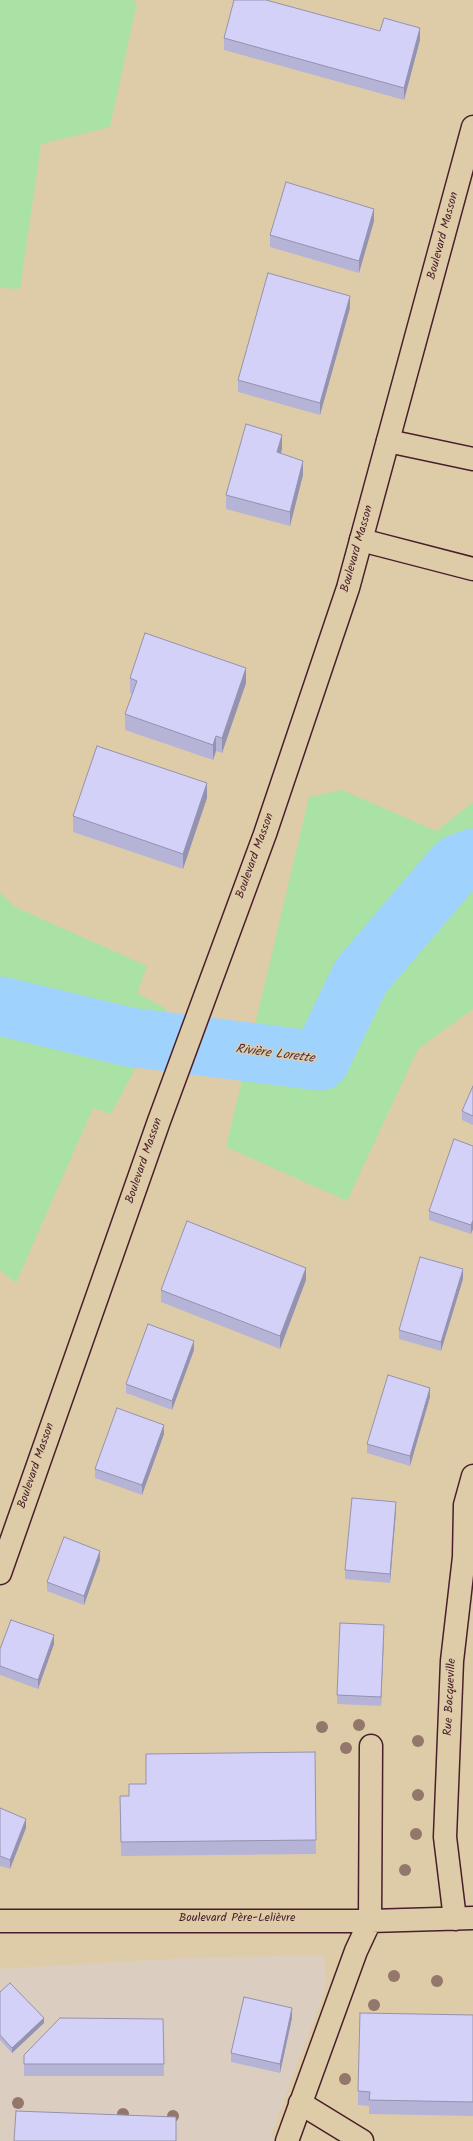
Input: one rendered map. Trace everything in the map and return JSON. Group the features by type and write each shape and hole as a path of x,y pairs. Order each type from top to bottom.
{"main road":[{"name":"Boulevard Masson","path":"0,1573 159,1121 265,834 348,588 473,127"},
{"path":"388,441 473,459"},
{"path":"361,540 473,569"},
{"name":"Rue Bacqueville","path":"464,1918 445,1837 452,1661 469,1557 465,1505 473,1476"},
{"path":"287,2141 356,1951 370,1921 371,1746"},
{"name":"Boulevard Père-Lelièvre","path":"0,1921 370,1921 464,1918"},
{"path":"300,2103 362,2141"}],"shaded area":[{"path":"324,1955 326,1987 271,2135 280,2141 0,2141 0,1969 189,1958"}],"green space":[{"path":"0,0 131,0 137,2 110,127 41,144 20,289 0,288"},
{"path":"342,790 436,831 473,802 473,1009 418,1049 347,1201 226,1147 309,797"},
{"path":"0,892 15,907 147,966 137,993 167,1009 111,1114 93,1108 16,1283 0,1270"}],"building":[{"path":"234,0 266,0 380,31 384,18 420,28 404,88 224,38"},
{"path":"286,182 374,209 359,261 270,235"},
{"path":"268,273 350,296 320,403 238,380"},
{"path":"246,424 282,435 277,452 303,461 290,512 226,495"},
{"path":"145,633 246,668 222,738 216,736 213,745 125,714 137,681 130,678"},
{"path":"97,746 207,783 183,854 73,816"},
{"path":"473,1086 473,1116 462,1111"},
{"path":"454,1139 473,1146 473,1220 471,1225 429,1211"},
{"path":"187,1221 306,1268 280,1336 161,1290"},
{"path":"420,1257 463,1269 441,1342 399,1330"},
{"path":"148,1324 194,1341 172,1401 126,1384"},
{"path":"388,1375 430,1388 410,1456 367,1444"},
{"path":"117,1408 164,1425 142,1485 95,1469"},
{"path":"352,1498 396,1502 390,1574 345,1570"},
{"path":"64,1537 100,1551 84,1596 47,1582"},
{"path":"11,1620 54,1635 38,1680 0,1666 0,1649"},
{"path":"340,1623 384,1625 381,1697 337,1695"},
{"path":"315,1752 316,1840 121,1842 120,1796 129,1796 129,1784 146,1784 146,1754"},
{"path":"0,1808 26,1819 10,1860 0,1856"},
{"path":"10,1983 44,2018 12,2048 0,2035 0,1992"},
{"path":"244,1997 292,2008 280,2064 231,2053"},
{"path":"360,2013 473,2015 473,2102 369,2100 370,2092 358,2091"},
{"path":"60,2018 163,2019 164,2064 24,2064 24,2055"},
{"path":"16,2111 176,2117 176,2141 14,2141"}],"waterway":[{"name":"Rivière Lorette","path":"0,1006 129,1037 320,1061 361,976 457,864 473,858"}]}
